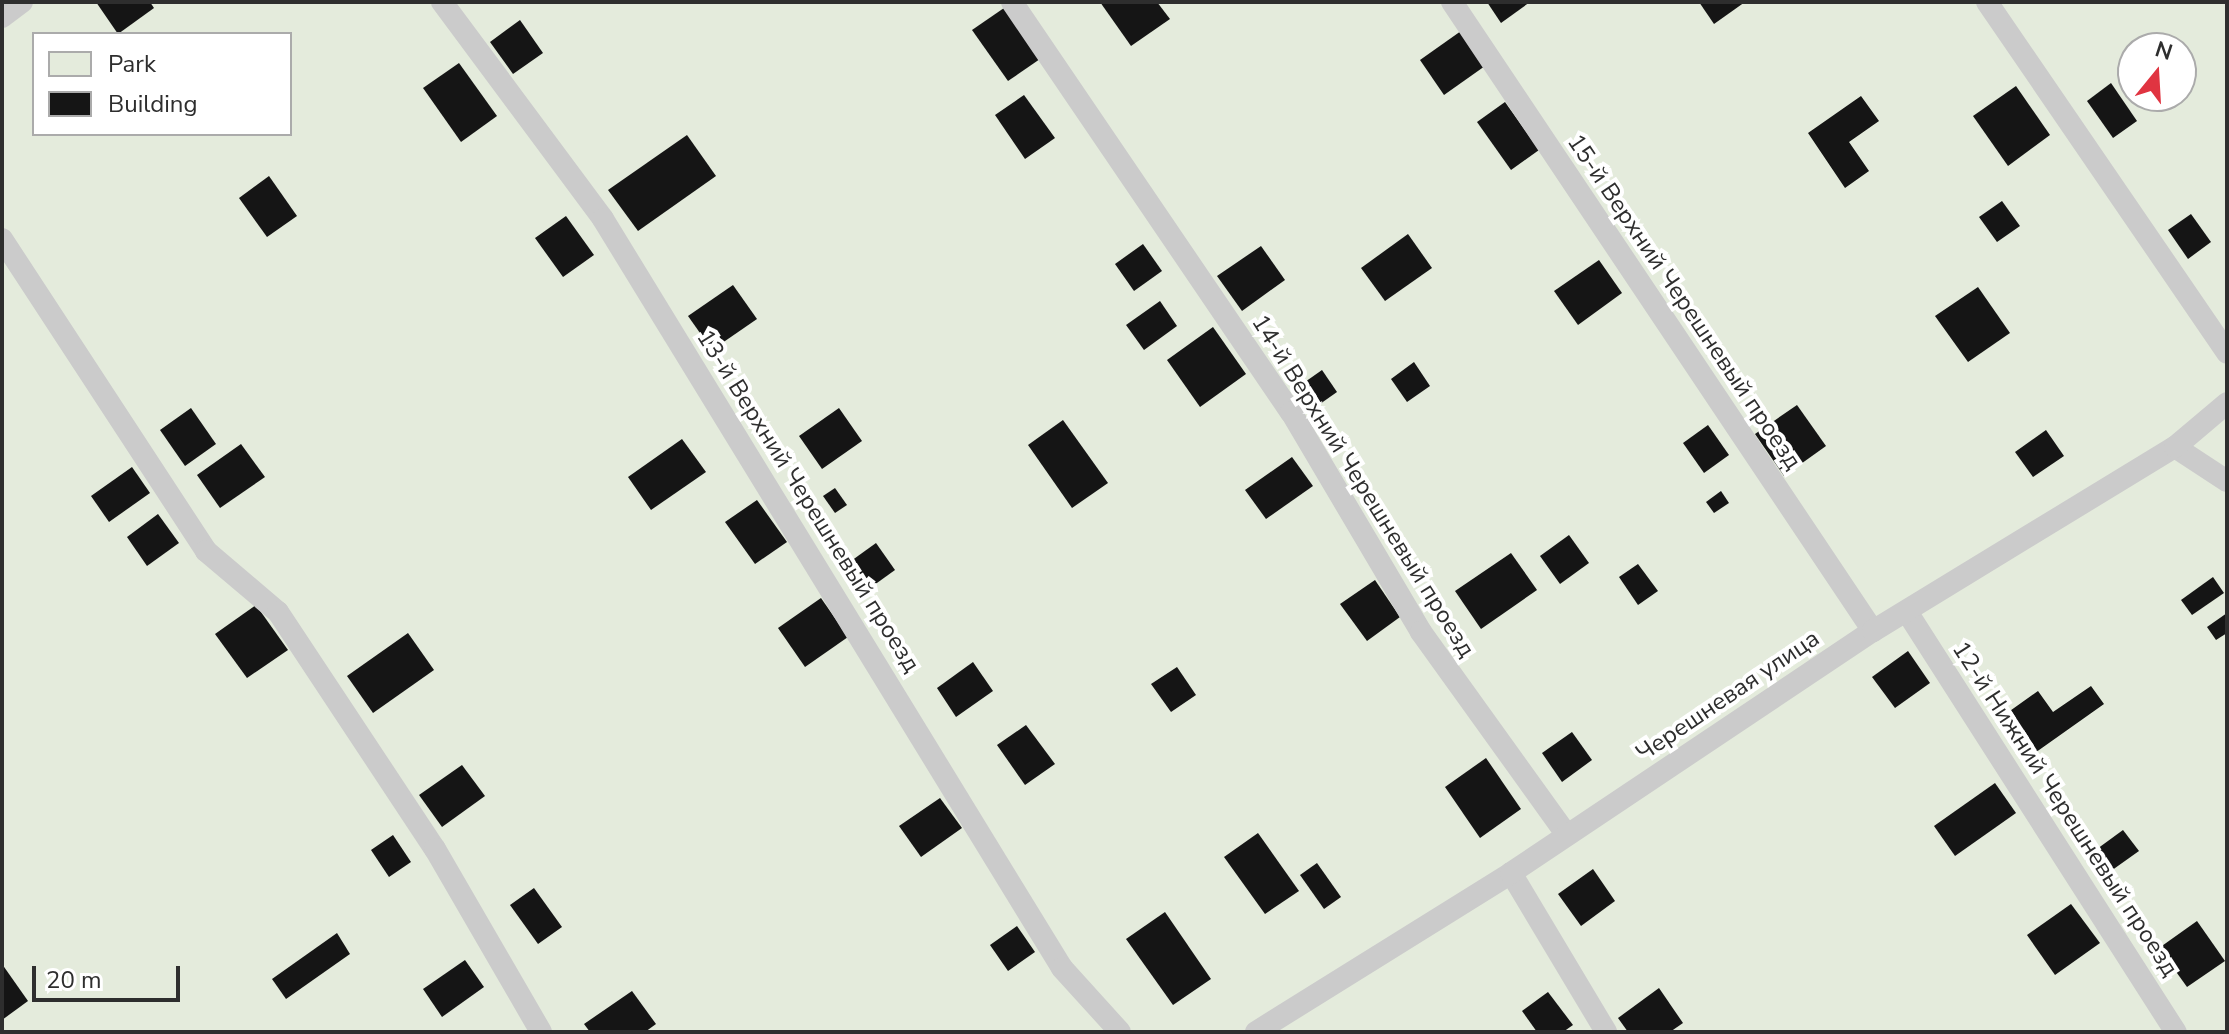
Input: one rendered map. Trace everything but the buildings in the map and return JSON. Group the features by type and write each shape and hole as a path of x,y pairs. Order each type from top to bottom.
{"lane":[{"path":"2,17 22,2"},
{"name":"13-й Верхний Черешневый проезд","path":"442,2 603,219 1062,968 1120,1032"},
{"name":"14-й Верхний Черешневый проезд","path":"1012,2 1291,412 1421,632 1567,835"},
{"name":"15-й Верхний Черешневый проезд","path":"1452,2 1873,631"},
{"path":"1987,2 2227,353"},
{"path":"2,239 206,551 278,612 435,849 541,1032"},
{"name":"Черешневая улица","path":"1256,1032 1511,873 1873,631 1909,615 2175,447 2227,403"},
{"path":"2175,447 2227,481"},
{"name":"12-й Нижний Черешневый проезд","path":"1909,615 2176,1032"},
{"path":"1511,873 1606,1032"}],"green space":[{"path":"2,2 2227,2 2227,1032 2,1032"}]}
